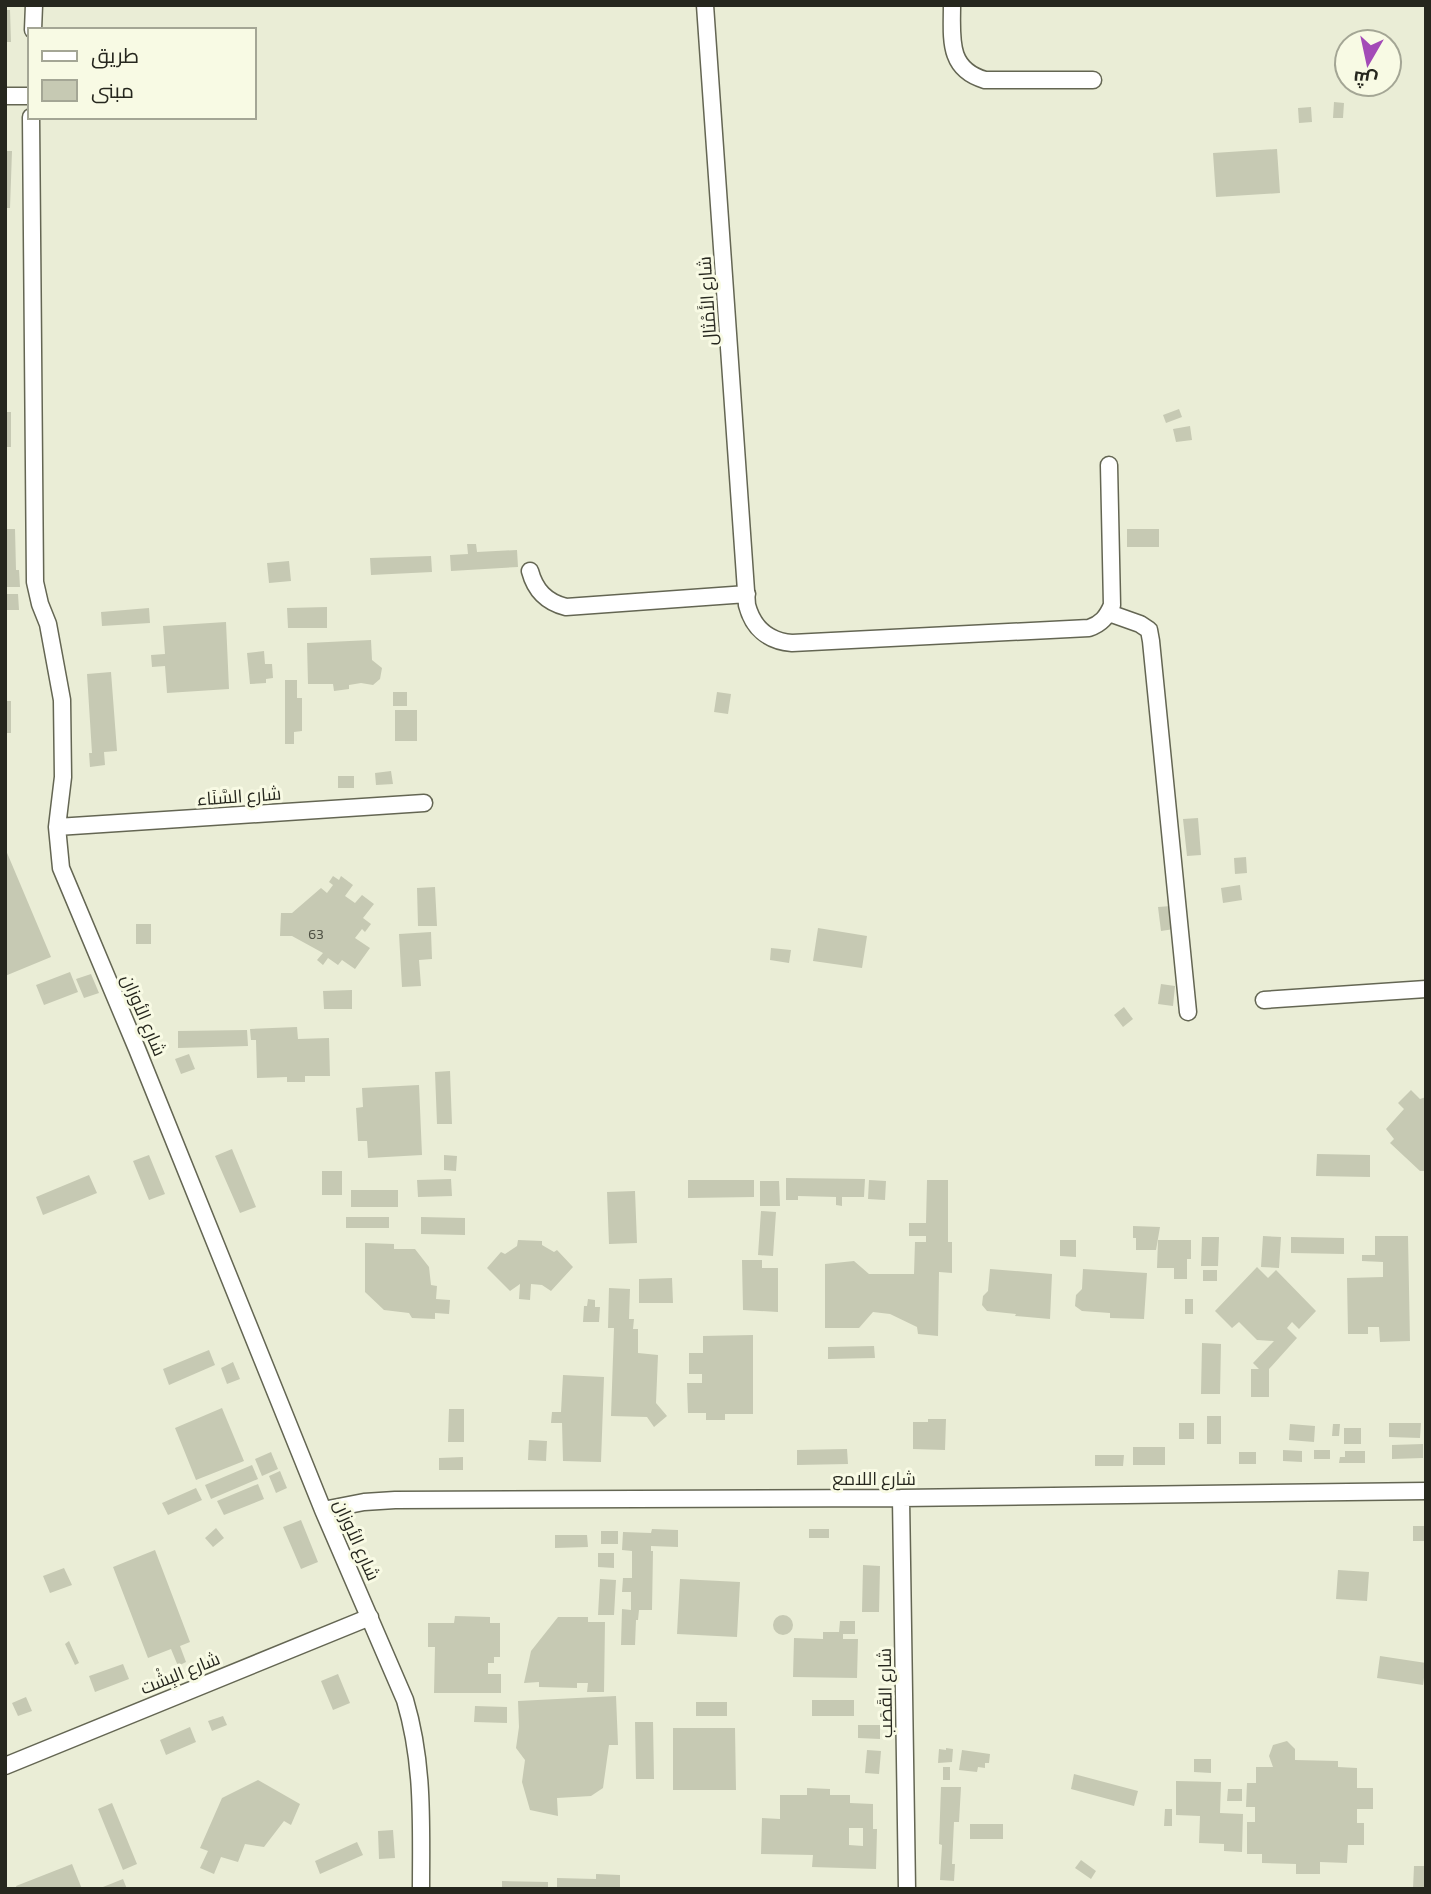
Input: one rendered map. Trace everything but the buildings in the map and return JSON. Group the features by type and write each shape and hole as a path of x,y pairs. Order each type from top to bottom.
{"street":[{"path":"33,28 34,5"},
{"name":"شارع الأَمْثال","path":"705,5 747,594 749,613 758,628 773,639 792,643 1088,628 1103,620 1109,613"},
{"path":"952,5 954,54 962,68 975,77 985,80 1093,80"},
{"path":"5,96 28,96"},
{"name":"شارع الأوزان","path":"31,119 35,583 48,624 62,700 63,777 57,827 61,868 323,1510 405,1700 415,1733 420,1767 421,1889"},
{"path":"1109,465 1113,596 1109,613 1149,630 1188,1012"},
{"path":"530,571 543,596 566,607 747,594"},
{"name":"شارع السَّنَاء","path":"57,827 424,803"},
{"path":"1264,1000 1426,989"},
{"name":"شارع اللامع","path":"323,1510 364,1502 395,1500 1426,1491"},
{"name":"شارع القَصَب","path":"901,1497 907,1889"},
{"name":"شارع البِشْت","path":"5,1766 370,1617"}]}
